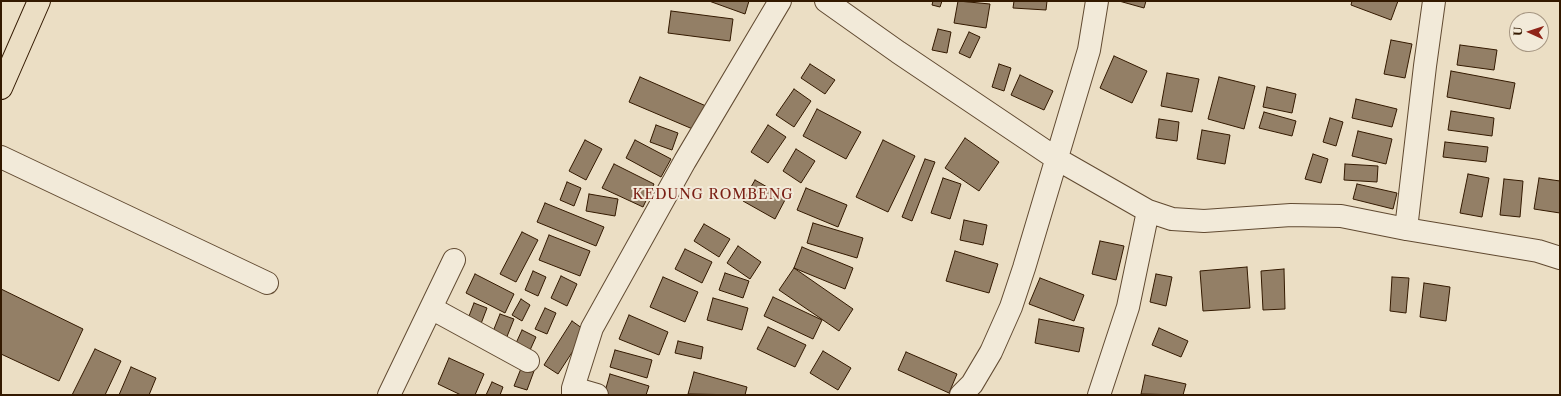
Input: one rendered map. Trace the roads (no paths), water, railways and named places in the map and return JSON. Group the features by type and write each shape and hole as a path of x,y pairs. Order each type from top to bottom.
{"main road":[{"path":"1,88 39,1"}],"street":[{"path":"596,395 573,392 592,328 685,161 780,1"},
{"path":"826,1 904,56 1057,159 1148,211 1172,219 1204,221 1291,215 1340,216 1406,229 1538,251 1560,258"},
{"path":"961,395 972,384 991,352 1011,307 1089,50 1097,1"},
{"path":"1406,229 1434,1"},
{"path":"1,157 267,283"},
{"path":"1099,395 1128,307 1148,211"},
{"path":"389,395 454,260"},
{"path":"431,308 528,361"}],"district":[{"name":"KEDUNG ROMBENG","path":"713,195"}]}
